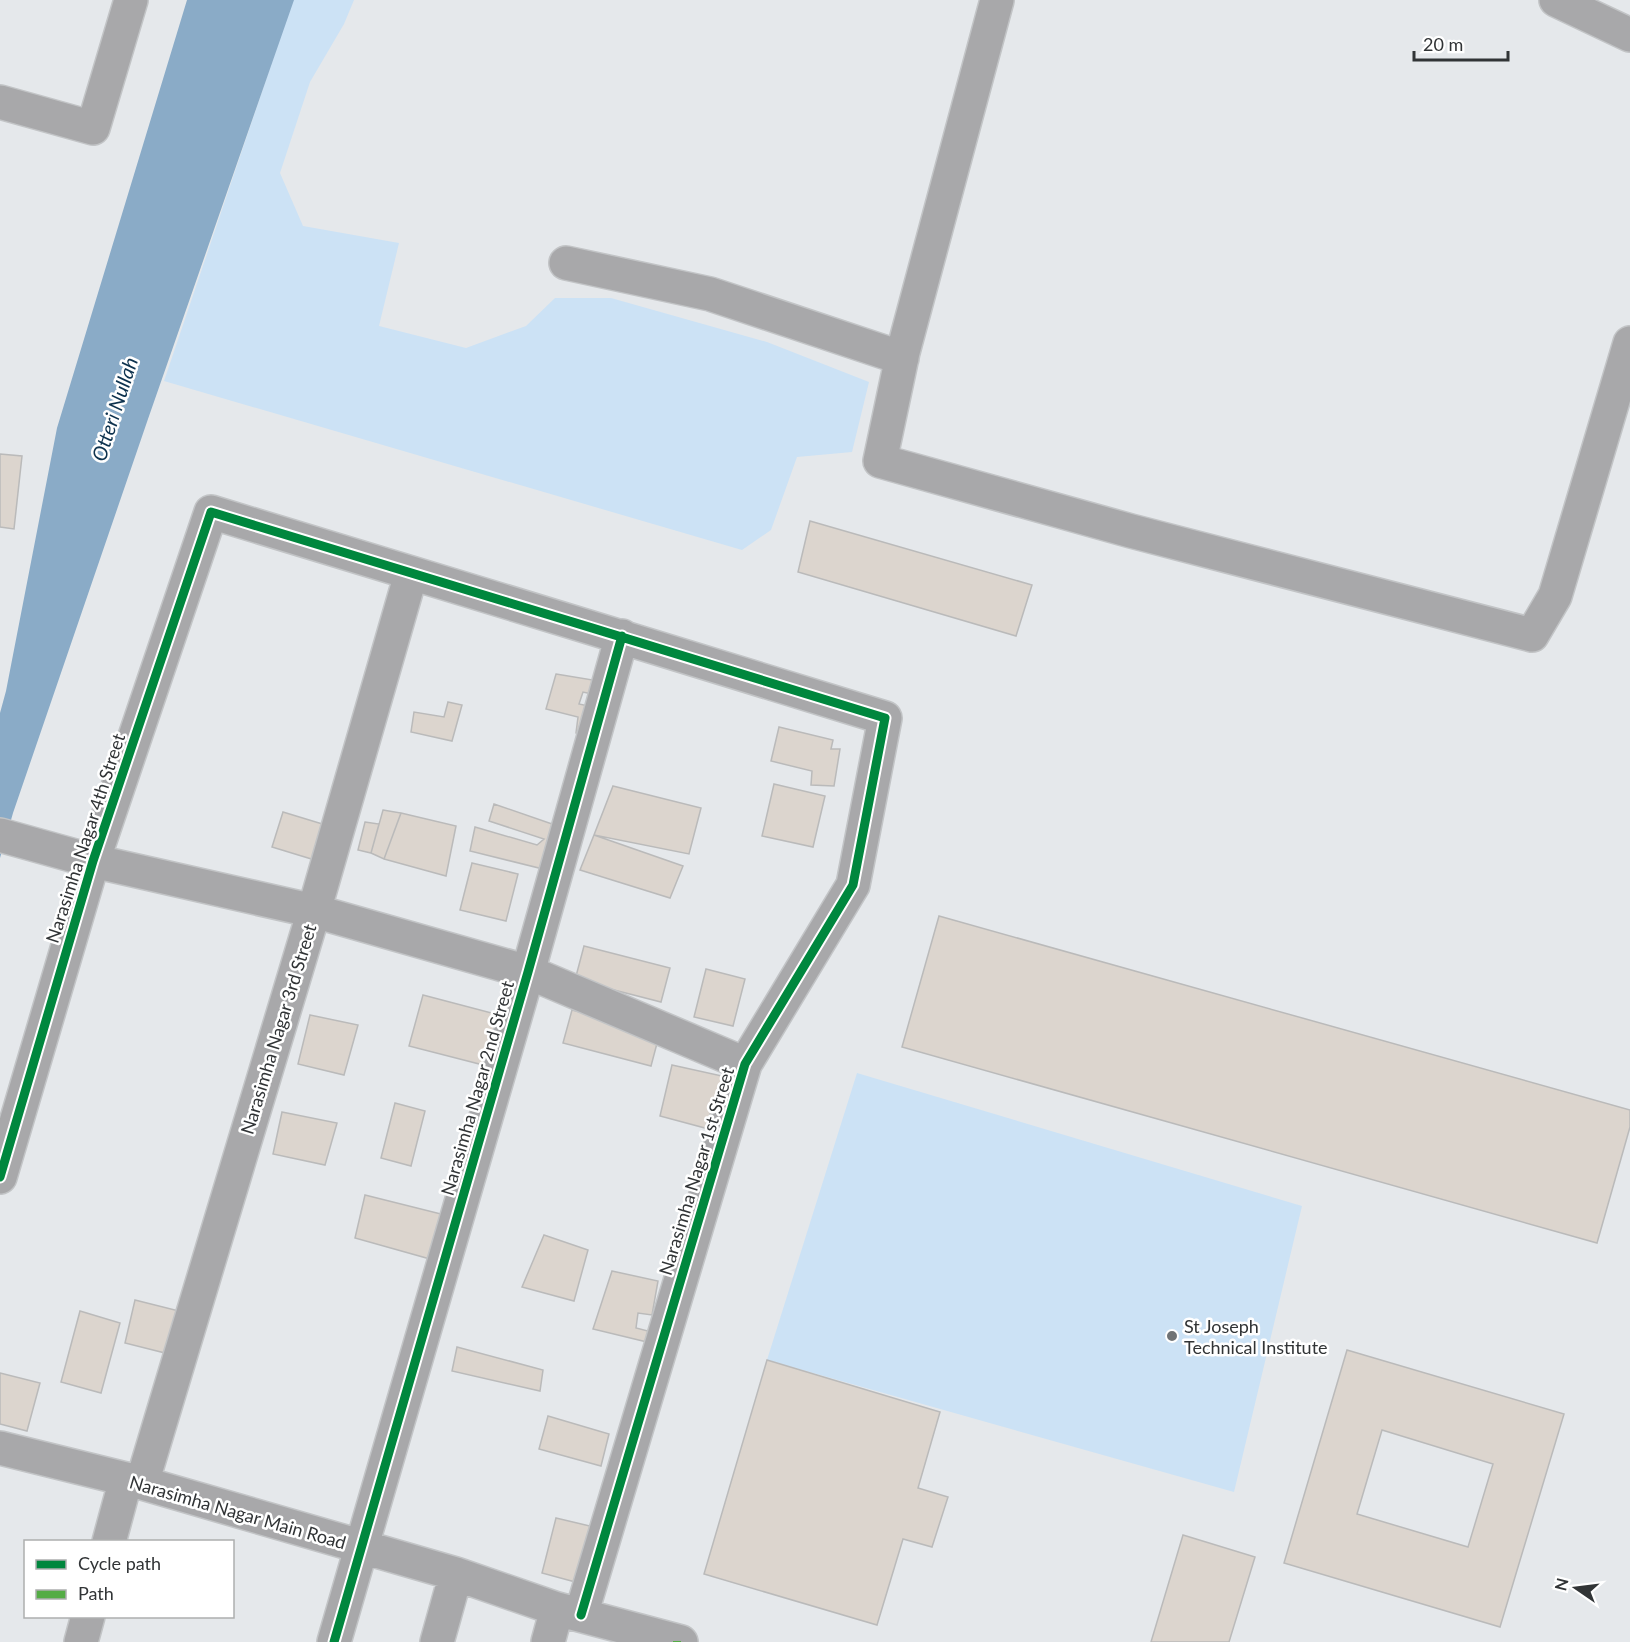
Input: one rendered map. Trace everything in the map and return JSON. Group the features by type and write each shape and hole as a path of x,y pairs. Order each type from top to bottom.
{"street":[{"path":"0,102 93,128 131,0"},
{"path":"997,0 902,358 880,461 1131,531 1532,634 1555,596 1630,343"},
{"path":"1556,0 1630,35"},
{"path":"566,263 710,294 902,358"},
{"name":"Narasimha Nagar 4th Street","path":"0,1177 93,861 211,512 411,574"},
{"path":"411,574 622,636"},
{"name":"Narasimha Nagar 3rd Street","path":"109,1540 134,1481 314,911 411,574"},
{"name":"Narasimha Nagar 1st Street","path":"548,1642 569,1612 745,1064 853,885 885,718 622,636"},
{"name":"Narasimha Nagar 2nd Street","path":"334,1642 528,972 622,636"},
{"path":"5,837 93,861 314,911 528,972 745,1064"},
{"name":"Narasimha Nagar Main Road","path":"0,1448 134,1481 456,1574 569,1612 679,1642"},
{"path":"437,1642 456,1574"},
{"path":"81,1642 88,1618"}],"shaded area":[{"path":"293,0 354,0 344,24 310,82 280,173 303,226 399,243 379,326 466,348 526,326 555,298 611,298 767,342 869,382 852,452 797,457 771,530 742,550 164,381"},
{"path":"857,1073 1302,1206 1234,1492 767,1360"}],"water":[{"name":"Otteri Nullah","path":"187,0 294,0 148,419 13,813 0,858 0,713 57,428"}],"building":[{"path":"0,454 22,456 14,529 0,527"},
{"path":"810,521 1032,585 1016,636 798,572"},
{"path":"556,674 599,681 597,695 583,692 579,704 593,707 585,735 576,733 578,717 546,709"},
{"path":"448,702 462,705 452,741 411,732 414,712 444,717"},
{"path":"779,727 833,740 831,749 840,749 834,786 811,785 812,771 771,761"},
{"path":"774,784 825,796 813,847 762,836"},
{"path":"613,786 701,808 689,854 594,835"},
{"path":"494,804 555,825 543,869 470,851 475,827 537,845 544,839 489,821"},
{"path":"383,810 401,813 384,859 371,853"},
{"path":"283,812 329,826 318,861 272,847"},
{"path":"401,813 456,826 446,876 384,859"},
{"path":"365,822 379,824 371,853 358,850"},
{"path":"594,835 683,866 670,898 580,870"},
{"path":"472,863 518,874 506,921 460,910"},
{"path":"939,916 1630,1110 1630,1127 1597,1243 902,1047"},
{"path":"584,946 670,968 661,1002 575,980"},
{"path":"706,969 745,979 733,1026 694,1017"},
{"path":"423,995 503,1016 491,1067 409,1046"},
{"path":"572,1010 660,1032 651,1066 563,1043"},
{"path":"310,1015 358,1025 344,1075 298,1064"},
{"path":"672,1065 731,1078 721,1115 710,1114 705,1128 660,1116"},
{"path":"395,1103 425,1111 411,1166 381,1158"},
{"path":"282,1112 337,1123 325,1165 273,1154"},
{"path":"365,1195 445,1215 430,1259 355,1238"},
{"path":"544,1235 588,1250 574,1301 522,1287"},
{"path":"612,1271 658,1281 652,1315 638,1313 636,1328 648,1331 647,1342 593,1329"},
{"path":"135,1300 179,1311 169,1354 125,1343"},
{"path":"80,1311 120,1323 101,1393 61,1382"},
{"path":"457,1347 543,1370 540,1391 452,1371"},
{"path":"1347,1350 1564,1414 1500,1627 1284,1563","holes":["1382,1430 1493,1464 1468,1547 1357,1514"]},
{"path":"767,1360 940,1412 918,1488 948,1497 932,1547 903,1539 877,1625 704,1574"},
{"path":"0,1373 40,1383 27,1431 0,1424"},
{"path":"548,1416 609,1434 601,1466 539,1449"},
{"path":"556,1518 594,1527 579,1583 542,1573"},
{"path":"1183,1535 1255,1557 1229,1642 1151,1642"}],"cycle path":[{"path":"0,1177 93,861 211,512 885,718 853,885 745,1064 581,1615"},
{"path":"334,1642 528,972 622,636"}],"place":[{"name":"St Joseph Technical Institute","path":"1172,1336"}]}
